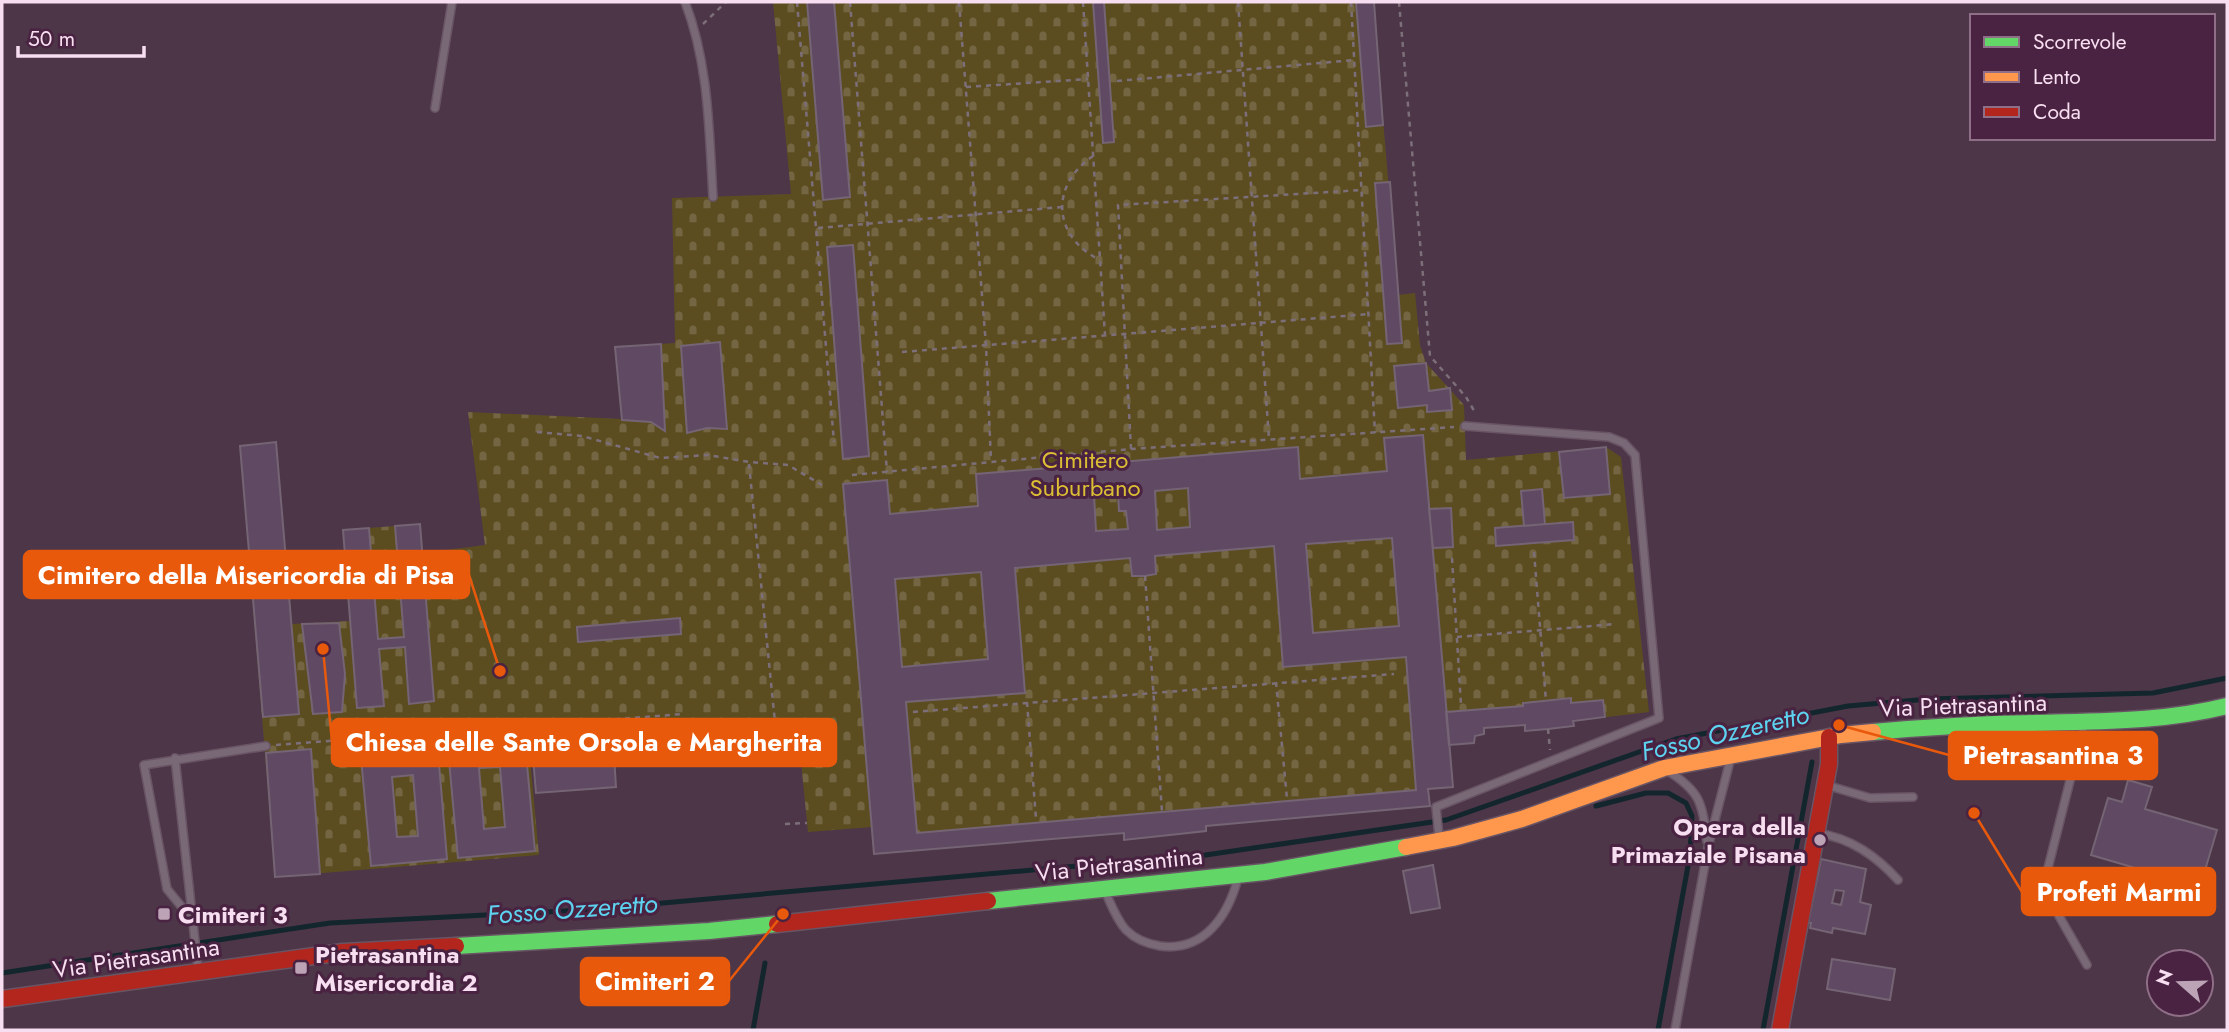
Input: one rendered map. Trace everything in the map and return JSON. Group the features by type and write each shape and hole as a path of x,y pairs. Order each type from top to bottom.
{"street":[{"name":"Via Pietrasantina","path":"2,999 198,965 343,952 709,931 1239,874 1522,818 1664,768 1829,737 1953,725 2084,724 2170,718 2227,706"},
{"path":"1780,1030 1829,764 1829,737"}],"lane":[{"path":"435,108 452,2"},
{"path":"685,2 696,31 705,76 713,197"},
{"path":"1439,836 1436,807 1659,718 1635,455 1624,443 1609,437 1465,426"},
{"path":"2084,724 2048,868 2059,916 2087,965"},
{"path":"190,917 167,889 144,765 175,758 266,746"},
{"path":"1675,1030 1708,847 1732,754"},
{"path":"175,758 192,890 190,917 198,965"},
{"path":"1664,768 1687,783 1702,803 1708,847"},
{"path":"1825,785 1870,798 1913,797"},
{"path":"1817,833 1829,835 1876,856 1898,880"},
{"path":"1103,887 1128,932 1146,943 1172,947 1196,942 1213,930 1232,900 1239,874"}],"path":[{"path":"696,31 726,2"},
{"path":"797,2 834,442"},
{"path":"850,2 887,472"},
{"path":"959,2 986,346 991,461"},
{"path":"1083,2 1105,335"},
{"path":"1238,2 1269,439"},
{"path":"1351,2 1375,433"},
{"path":"1399,2 1430,356 1466,397 1483,426"},
{"path":"1117,81 1354,60"},
{"path":"966,87 1088,79"},
{"path":"1093,156 1082,164 1065,186 1062,208 1066,228 1074,243 1100,260"},
{"path":"1131,449 1118,205 1362,190"},
{"path":"817,228 1062,208"},
{"path":"902,352 1369,314"},
{"path":"852,475 1131,449 1465,426"},
{"path":"537,432 582,436 660,458 708,455 788,465 822,485"},
{"path":"749,462 777,742"},
{"path":"1534,552 1546,701"},
{"path":"1452,558 1461,705"},
{"path":"1144,576 1162,812"},
{"path":"1457,638 1616,624"},
{"path":"913,712 1394,674"},
{"path":"1276,682 1287,799"},
{"path":"1027,702 1036,818"},
{"path":"266,746 683,714"},
{"path":"1548,729 1551,761"},
{"path":"785,824 807,823"}],"green space":[{"name":"Cimitero Suburbano","path":"773,2 1373,2 1398,295 1415,293 1420,345 1426,363 1464,405 1466,460 1606,447 1621,457 1649,712 1574,721 1574,726 1525,731 1524,725 1484,728 1484,734 1475,736 1474,743 1449,745 1428,789 1430,806 1206,826 1206,831 1124,840 1123,833 874,854 872,827 808,832 799,742 748,745 746,728 685,723 528,737 539,855 275,877 240,446 276,442 292,624 350,621 343,530 420,524 423,553 485,545 468,412 622,419 615,347 675,343 672,198 791,194"}],"building":[{"path":"807,2 834,2 850,197 823,200"},
{"path":"1093,2 1104,2 1114,142 1103,143"},
{"path":"1356,2 1374,2 1383,125 1366,127"},
{"path":"1390,182 1402,343 1387,344 1375,183"},
{"path":"853,245 869,456 843,459 827,247"},
{"path":"720,342 727,429 707,428 687,433 681,346"},
{"path":"661,344 665,431 651,422 622,420 615,347"},
{"path":"1426,363 1429,391 1450,388 1452,410 1427,412 1427,405 1398,408 1394,366"},
{"path":"1423,435 1453,787 1428,789 1430,806 1206,826 1206,831 1124,840 1124,833 874,854 843,484 887,480 890,514 978,506 976,474 1298,447 1300,479 1387,471 1384,438","holes":["1188,488 1190,527 1157,530 1155,491","1118,494 1119,511 1126,511 1128,529 1096,531 1094,495","1392,538 1399,626 1313,633 1306,544","1274,546 1283,667 1406,657 1416,790 917,833 906,702 1025,693 1015,568 1130,558 1132,576 1156,574 1155,556","981,572 988,659 902,667 895,579"]},
{"path":"276,442 299,714 263,717 240,446"},
{"path":"1606,447 1610,494 1564,498 1559,452"},
{"path":"1542,489 1545,524 1524,526 1521,491"},
{"path":"1451,508 1453,547 1433,548 1429,509"},
{"path":"1573,522 1574,540 1496,546 1495,528"},
{"path":"420,524 434,701 409,704 405,647 379,649 384,706 357,708 343,530 369,528 378,639 404,637 395,526"},
{"path":"680,618 681,634 578,642 577,627"},
{"path":"339,623 345,674 342,712 313,714 302,624"},
{"path":"1571,698 1571,703 1603,700 1605,717 1573,721 1574,726 1548,729 1525,731 1525,725 1484,728 1484,734 1475,736 1474,743 1449,745 1446,712 1523,706 1523,703"},
{"path":"524,732 535,851 458,858 447,739","holes":["500,767 505,827 484,829 479,768"]},
{"path":"437,740 447,859 371,866 360,747","holes":["413,775 418,836 397,837 392,777"]},
{"path":"613,740 616,787 536,793 532,746"},
{"path":"311,749 320,874 275,877 266,753"},
{"path":"2128,780 2152,787 2145,809 2217,830 2200,887 2091,855 2108,798 2122,802"},
{"path":"1821,859 1866,869 1860,902 1871,905 1865,934 1833,928 1832,933 1810,928 1811,923 1808,923","holes":["1835,890 1844,891 1841,905 1832,903"]},
{"path":"1433,865 1440,908 1411,913 1403,871"},
{"path":"1832,959 1895,969 1890,1000 1827,989"}],"waterway":[{"name":"Fosso Ozzeretto","path":"1192,857 1446,820 1676,739 1848,706 1929,699 2153,693 2227,678"},
{"path":"1763,1030 1812,762"},
{"path":"1596,806 1646,793 1668,793 1686,803 1692,816 1690,855 1658,1030"},
{"name":"Fosso Ozzeretto","path":"2,973 330,923 584,910 1144,860"},
{"path":"753,1030 765,963"}],"traffic: fast":[{"path":"1873,732 1974,725 2131,720 2227,706"},
{"path":"988,901 1265,872 1406,847"},
{"path":"456,946 709,931 777,924"}],"traffic: slow":[{"path":"1406,847 1453,838 1522,819 1664,768 1841,735 1873,732"}],"traffic: jam":[{"path":"1780,1030 1829,764 1829,737"},
{"path":"777,924 988,901"},
{"path":"2,999 343,952 456,946"}],"place":[{"name":"Chiesa delle Sante Orsola e Margherita","path":"323,649"},
{"name":"Cimitero della Misericordia di Pisa","path":"500,671"},
{"name":"Pietrasantina 3","path":"1839,725"},
{"name":"Profeti Marmi","path":"1974,813"},
{"name":"Opera della Primaziale Pisana","path":"1820,840"},
{"name":"Cimiteri 3","path":"164,914"},
{"name":"Cimiteri 2","path":"783,914"},
{"name":"Pietrasantina Misericordia 2","path":"301,968"}]}
